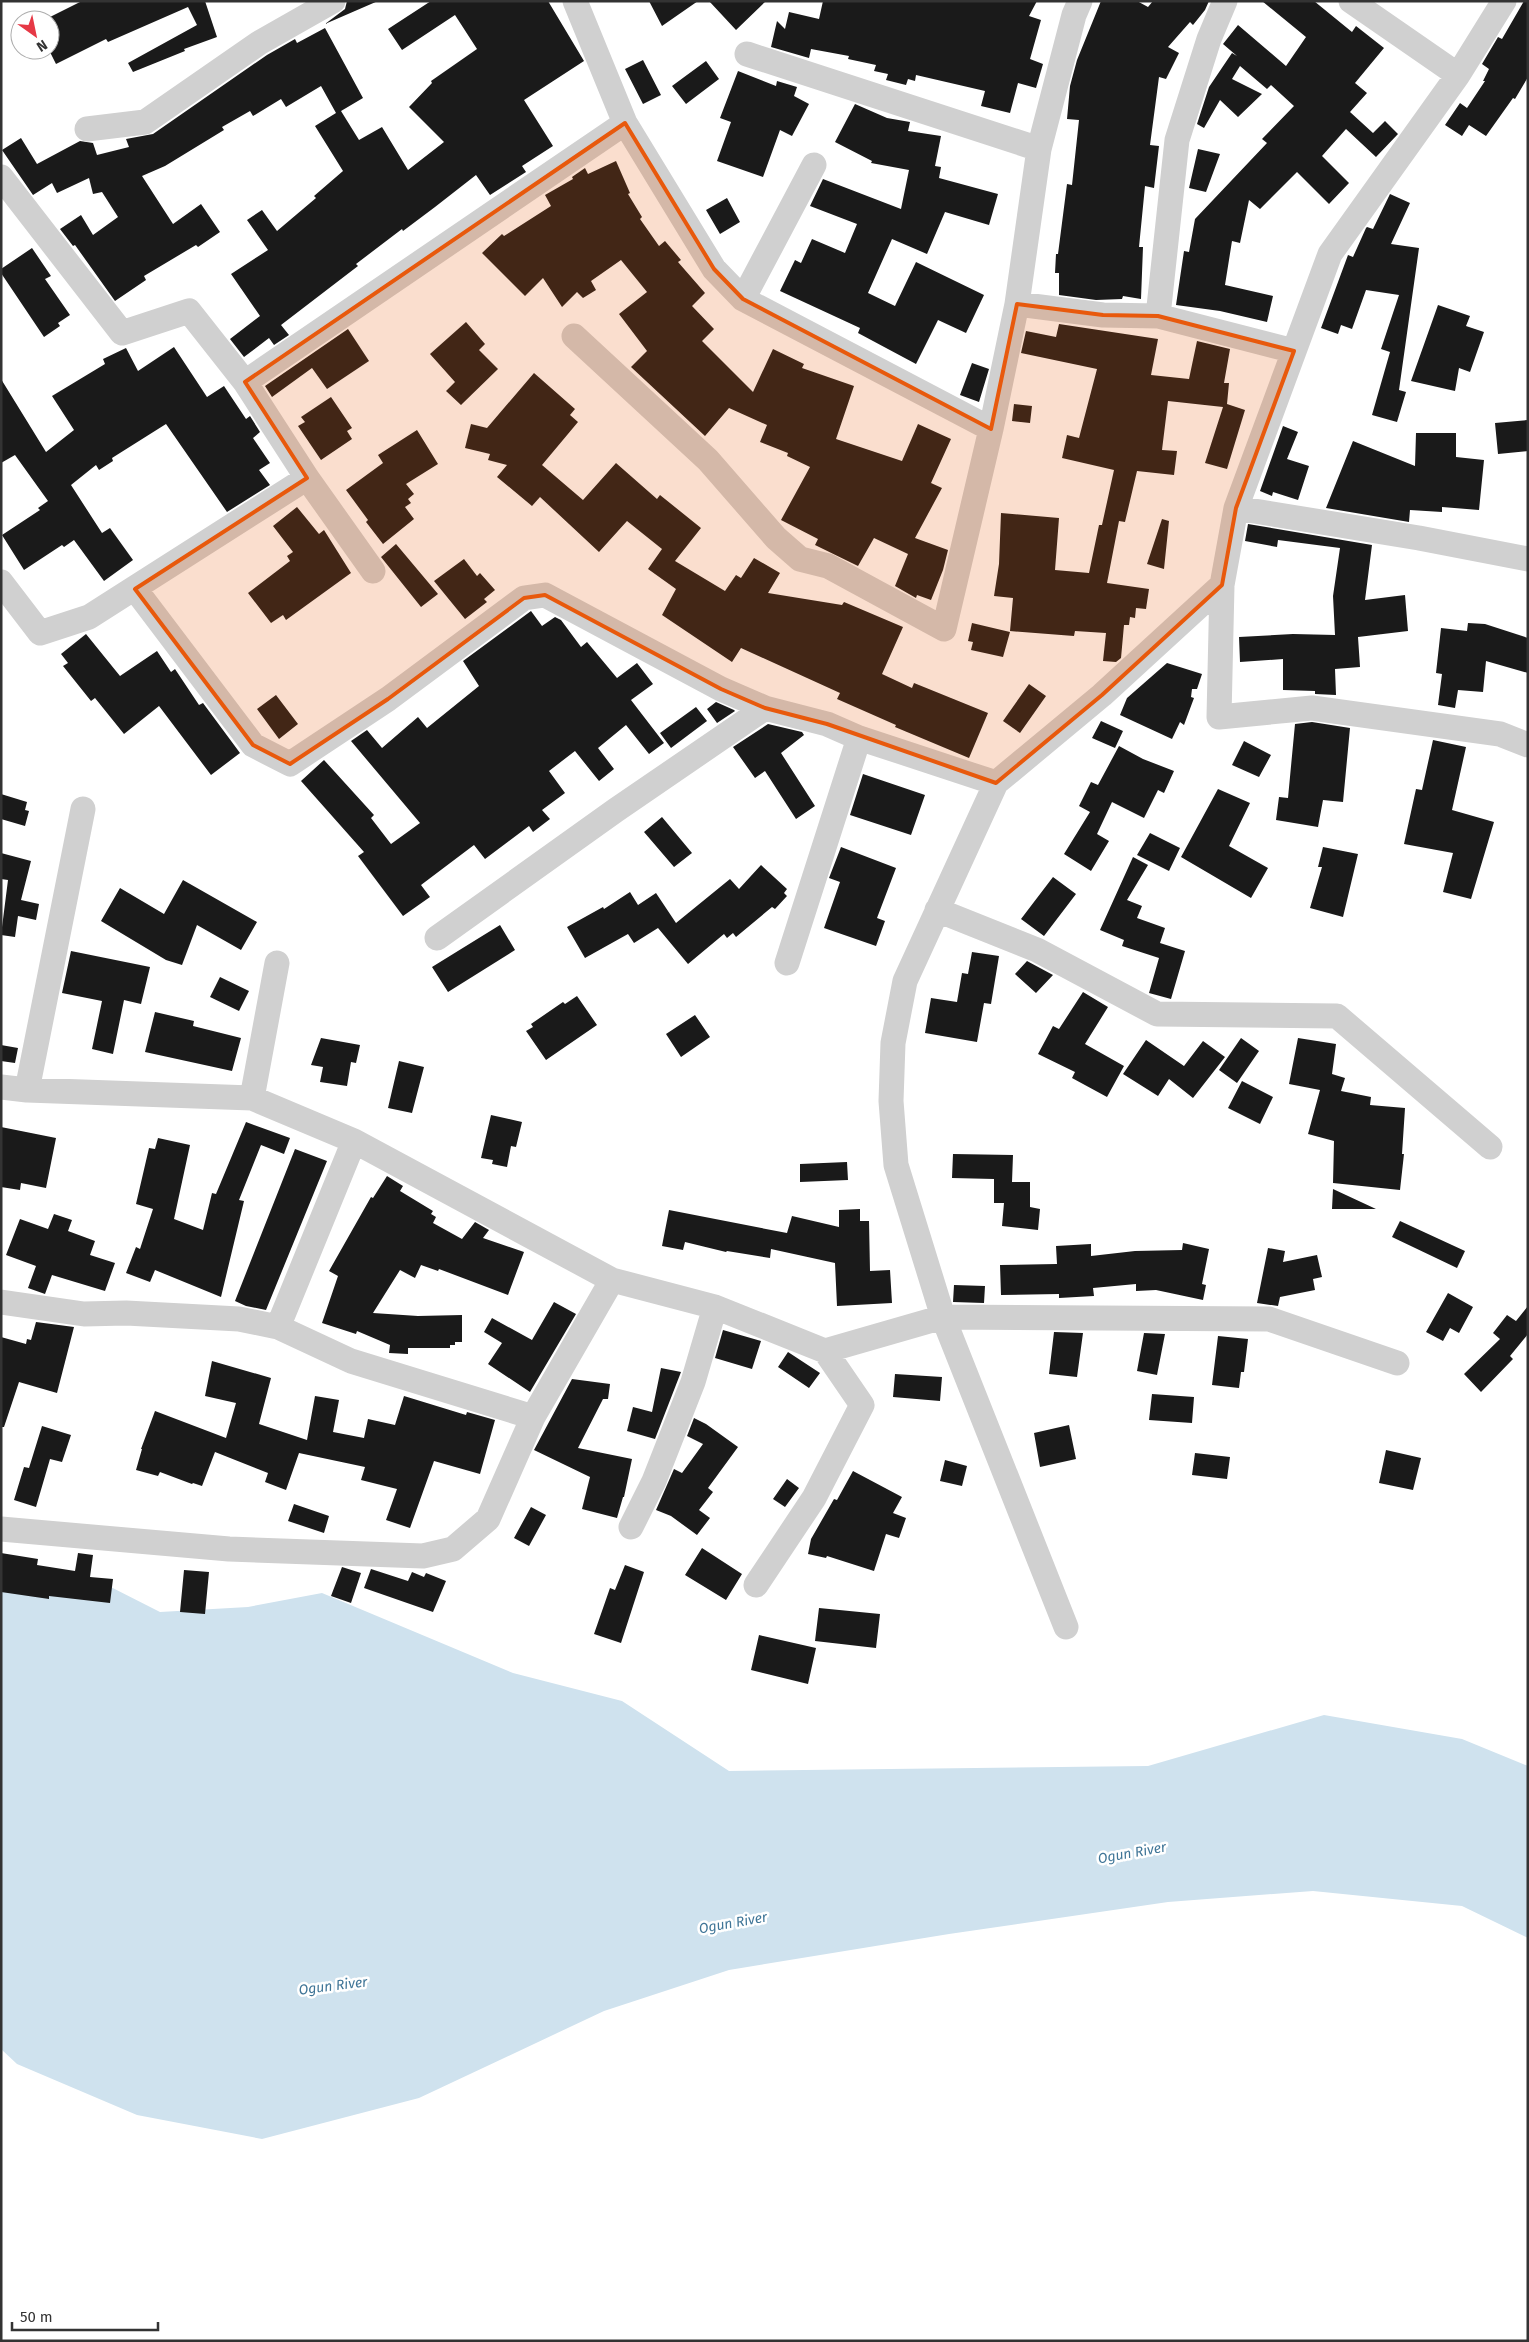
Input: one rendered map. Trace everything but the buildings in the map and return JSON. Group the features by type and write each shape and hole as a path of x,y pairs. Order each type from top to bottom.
{"street":[{"path":"87,129 145,122 259,43 333,1"},
{"path":"575,1 624,122 714,269 743,299 991,429"},
{"path":"574,336 708,460 776,538 800,559 828,566 944,629 991,429 1017,304 1039,149 1074,15 1080,1"},
{"path":"1158,316 1177,140 1208,39 1226,1"},
{"path":"1351,1 1458,74"},
{"path":"1504,1 1458,74 1330,254 1236,508 1222,585 1219,717 1312,708 1500,734 1528,745"},
{"path":"747,54 1039,149"},
{"path":"245,382 624,122"},
{"path":"743,299 814,165"},
{"path":"1,177 122,333 189,311 245,382 307,478 373,571"},
{"path":"1017,304 1103,316 1158,316 1294,351"},
{"path":"1,582 40,633 89,617 307,478"},
{"path":"1236,508 1419,538 1528,559"},
{"path":"1066,1627 943,1317 896,1165 891,1101 893,1043 905,980 996,783 1102,696 1222,585"},
{"path":"135,589 253,745 290,764 388,699 524,598 546,595 722,689 765,708 826,724 859,738 996,783"},
{"path":"437,938 616,810 765,708"},
{"path":"787,964 859,738"},
{"path":"27,1090 83,809"},
{"path":"937,910 1036,950 1158,1014 1337,1016 1490,1147"},
{"path":"252,1098 277,963"},
{"path":"1,1087 27,1090 252,1098 354,1141 612,1280 715,1307 825,1351 862,1405 814,1498 756,1585"},
{"path":"278,1327 354,1141"},
{"path":"1,1529 229,1549 423,1556 453,1549 488,1519 533,1418 612,1280"},
{"path":"1,1302 84,1314 126,1313 239,1320 278,1327 351,1361 533,1418"},
{"path":"631,1527 654,1481 693,1382 715,1307"},
{"path":"825,1351 943,1317 1270,1319 1397,1363"}],"highlighted area":[{"path":"625,123 714,269 743,299 991,429 1017,304 1103,315 1158,316 1294,351 1236,508 1222,585 1102,695 996,783 827,724 765,708 721,689 545,595 524,598 388,699 290,764 253,745 135,589 307,478 245,382"}],"water":[{"name":"Ogun River","path":"1,1570 93,1578 160,1612 248,1607 322,1593 513,1673 622,1701 729,1771 1148,1766 1324,1715 1462,1739 1528,1766 1528,1938 1462,1906 1313,1891 1168,1902 949,1934 729,1970 604,2011 419,2098 262,2139 137,2115 17,2064 1,2049"}]}
